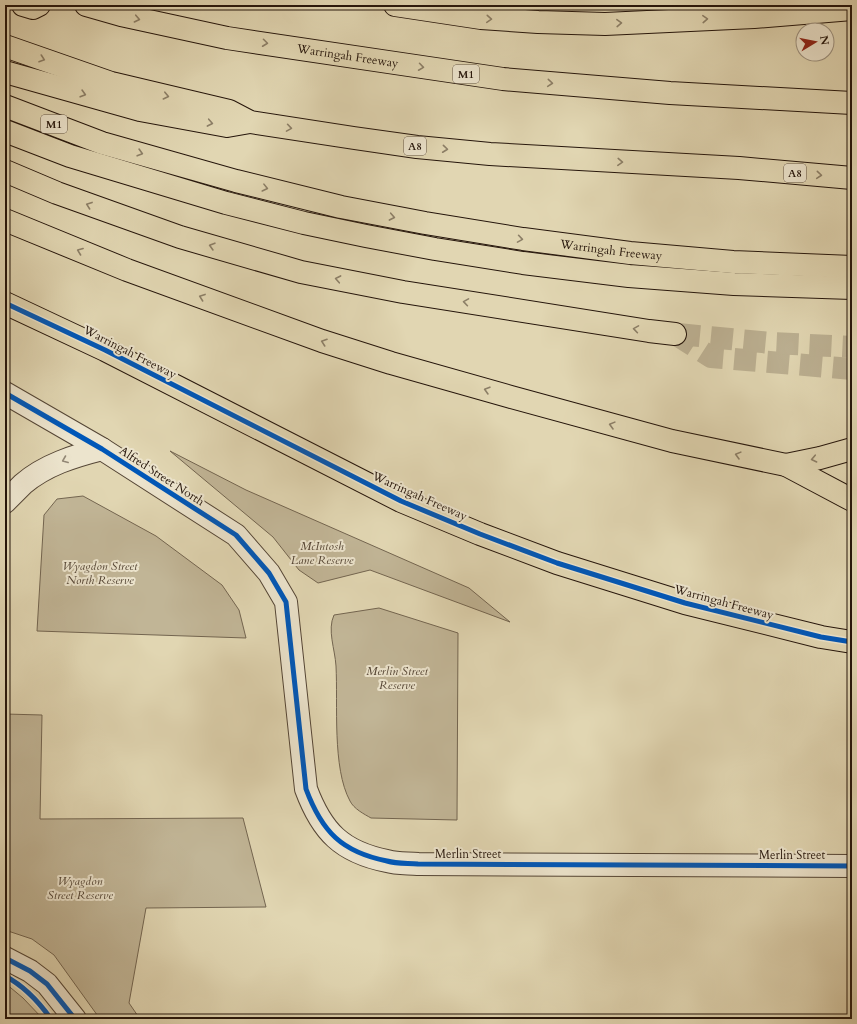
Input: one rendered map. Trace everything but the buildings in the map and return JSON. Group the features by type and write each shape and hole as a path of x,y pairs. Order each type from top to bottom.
{"highway":[{"path":"23,5 33,8 39,5"},
{"name":"Warringah Freeway","path":"86,5 121,15 227,38 270,43 503,79 670,93 852,103"},
{"path":"395,5 481,18 538,22 605,24 754,17 852,9"},
{"name":"A8","path":"5,46 111,83 229,111 250,122 417,147 490,154 739,168 852,178"},
{"path":"5,72 140,110 227,126 250,122"},
{"name":"Warringah Freeway","path":"5,106 102,143 236,181 341,207 425,223 523,239 630,253 733,262 852,268"},
{"name":"Warringah Freeway","path":"5,131 70,156 226,203 304,223 412,245 523,263 629,276 734,284 852,288"},
{"path":"5,171 57,193 180,237 301,272 402,292 675,334"},
{"path":"5,220 134,272 322,341 368,356 511,397 672,441 786,465 852,500"},
{"name":"Warringah Freeway","path":"5,303 105,350 401,501 480,534 557,563 685,603 821,637 852,642"},
{"path":"786,465 847,450"}],"street":[{"name":"Alfred Street North","path":"5,393 102,449 236,535 269,573 286,602"},
{"path":"5,502 24,483 52,466 74,456 102,449"},
{"name":"Merlin Street","path":"286,602 306,789 313,809 328,831 358,853 388,862 418,864 852,866"},
{"path":"5,958 30,971 46,984 75,1019"}],"green space":[{"name":"McIntosh Lane Reserve","path":"170,451 246,490 469,588 510,622 370,570 318,583 299,570 273,537"},
{"name":"Wyagdon Street North Reserve","path":"83,496 156,536 222,585 239,610 246,638 37,631 44,515 57,499"},
{"name":"Merlin Street Reserve","path":"379,608 458,633 457,820 371,818 359,811 354,806 350,801 344,787 338,754 336,666 331,633 332,621 334,615"},
{"name":"Wyagdon Street Reserve","path":"5,714 42,715 40,819 243,818 266,907 146,908 129,1003 140,1019 100,1019 54,955 32,939 5,930"},
{"path":"5,983 23,998 43,1019 5,1019"}],"tunnel":[{"path":"675,334 711,357 852,369"},
{"path":"678,334 771,343 852,347"}],"cycle path":[{"path":"5,303 105,350 401,501 480,534 557,563 685,603 821,637 852,642"},
{"path":"5,393 102,449 236,535 269,573 286,602 306,789 319,817 336,838 346,846 371,857 395,863 418,864 852,866"},
{"path":"5,958 30,971 47,984 75,1019"},
{"path":"5,976 31,995 51,1019"}]}
